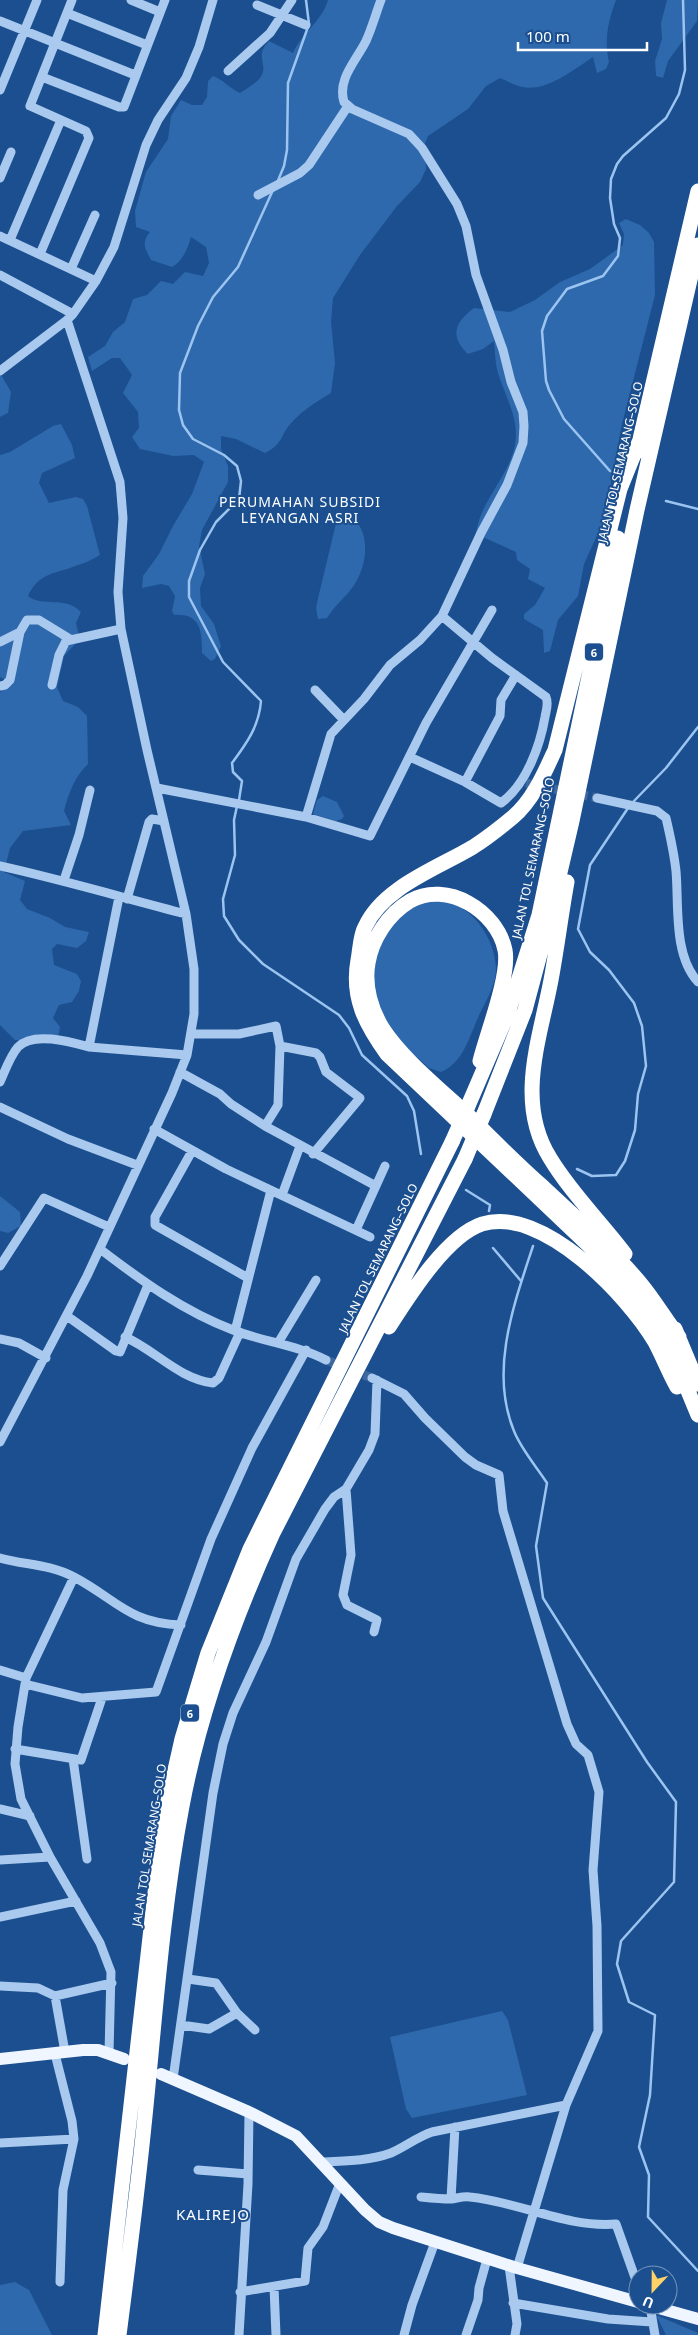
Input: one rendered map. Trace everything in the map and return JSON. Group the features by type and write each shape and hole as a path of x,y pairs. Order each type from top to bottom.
{"highway":[{"name":"JALAN TOL SEMARANG–SOLO","path":"105,2335 156,1884 168,1801 182,1739 208,1653 250,1549 452,1142 508,1013 539,915 639,442 698,192"},
{"name":"6","path":"119,2335 171,1880 182,1807 196,1745 219,1662 248,1589 336,1410 465,1159 525,1010 572,821 626,562 698,245"},
{"path":"639,442 620,489 555,750 538,786 514,816 474,846 412,880 385,900 364,927 355,976 357,999 364,1019 388,1054 600,1256 630,1288 652,1317 666,1342 698,1415"},
{"path":"572,821 569,870 551,981 533,1062 531,1102 537,1130 549,1157 576,1194 647,1280 679,1338 698,1384"},
{"path":"469,1104 503,976 505,951 500,933 487,915 470,903 429,895 411,900 401,907 387,921 370,949 367,970 373,1011 384,1031 508,1155 604,1243 641,1285 679,1338"},
{"path":"336,1410 412,1292 440,1255 470,1230 483,1224 516,1223 539,1230 556,1239 606,1283 632,1310 655,1342 670,1375 698,1423"}],"main road":[{"path":"0,2059 83,2050 109,2053 124,2059"},
{"path":"167,2077 249,2112 296,2136 365,2210 379,2222 487,2259 628,2299"},
{"path":"678,2313 698,2319"}],"street":[{"path":"0,90 37,0"},
{"path":"40,254 88,139 86,131 30,106 72,0"},
{"path":"131,0 160,12"},
{"path":"42,76 122,108 165,0"},
{"path":"0,371 70,317 96,281 121,231 149,138 158,120 186,78 199,47 213,0"},
{"path":"228,70 270,33 292,0"},
{"path":"306,817 328,741 343,719 364,698 390,665 420,640 442,616 516,463 522,443 523,412 510,382 503,350 476,275 466,226 457,204 422,148 409,134 348,106 344,102 341,87 346,74 366,40 381,0"},
{"path":"257,5 306,25"},
{"path":"67,13 147,45"},
{"path":"0,20 135,75"},
{"path":"258,195 310,165 348,106"},
{"path":"10,240 62,120"},
{"path":"0,178 11,152"},
{"path":"71,269 94,215"},
{"path":"0,236 96,281"},
{"path":"0,275 70,317 112,451 120,482 122,518 118,592 121,628 186,914 194,969 194,1014 187,1055 100,1249 46,1358 0,1442"},
{"path":"157,788 306,817 370,836 426,723 492,610"},
{"path":"410,757 465,782 494,802 501,803 523,782 534,759 548,701 546,697 442,616"},
{"path":"0,686 8,684 12,674 20,632 28,620 35,618 70,639"},
{"path":"52,685 63,644 70,639 121,628"},
{"path":"0,642 20,632"},
{"path":"465,782 499,719 501,700 516,675"},
{"path":"316,690 343,719"},
{"path":"64,880 79,835 90,790"},
{"path":"597,798 657,811 666,818 675,869 681,944 688,965 698,982"},
{"path":"89,1047 123,898 149,822 152,819 164,821"},
{"path":"0,866 64,880 123,898 186,914"},
{"path":"192,1034 239,1034 276,1026 280,1046 278,1105 266,1126"},
{"path":"0,1082 19,1047 37,1039 63,1040 89,1047 187,1055"},
{"path":"280,1046 316,1053 320,1057 326,1072 360,1098 313,1154"},
{"path":"180,1072 220,1094 231,1104 313,1154 376,1186"},
{"path":"0,1108 68,1139 137,1165"},
{"path":"154,1129 192,1151 370,1237"},
{"path":"282,1195 300,1146"},
{"path":"192,1151 155,1217 155,1225 248,1278"},
{"path":"356,1230 385,1166"},
{"path":"125,1337 150,1350 171,1367 213,1383 219,1378 238,1331 248,1278 271,1190"},
{"path":"0,1266 45,1198 109,1227"},
{"path":"100,1249 148,1285 179,1305 238,1331 306,1350 326,1360"},
{"path":"278,1343 316,1280"},
{"path":"67,1316 116,1351 121,1351 125,1337 148,1285"},
{"path":"0,1339 19,1343 46,1358"},
{"path":"0,1670 25,1681 71,1696 102,1698 156,1692 212,1539 249,1457 293,1370 306,1350"},
{"path":"167,2077 181,2025 218,1765 233,1713 266,1642 296,1559 334,1497 346,1489 369,1450 375,1434 374,1379 404,1394 425,1418 472,1462 499,1475 503,1511 567,1724 576,1744 588,1755 599,1792 593,1870 597,1926 598,2031 566,2105 536,2210 513,2267 513,2303 517,2324 515,2335"},
{"path":"346,1489 350,1555 343,1595 347,1604 377,1620 374,1632"},
{"path":"0,1558 45,1566 74,1577 136,1616 156,1623 181,1625"},
{"path":"74,1577 25,1681 15,1749 18,1789 50,1857 108,1960 112,1983 109,2053"},
{"path":"15,1749 82,1760 102,1698"},
{"path":"73,1758 87,1859"},
{"path":"0,1809 30,1816"},
{"path":"0,1860 50,1857"},
{"path":"0,1917 76,1901"},
{"path":"188,1978 216,1983 237,2013 255,2030"},
{"path":"0,1986 38,1988 55,1996 112,1983"},
{"path":"55,1996 60,2053 74,2139 63,2190 60,2282"},
{"path":"181,2025 209,2029 237,2013"},
{"path":"321,2162 376,2157 392,2152 418,2137 455,2127 566,2105"},
{"path":"239,2335 248,2174 249,2112"},
{"path":"451,2198 455,2127"},
{"path":"0,2143 74,2139"},
{"path":"198,2170 248,2174"},
{"path":"240,2292 274,2287 277,2284 305,2281 308,2248 324,2227 340,2183"},
{"path":"421,2197 451,2198 469,2196 536,2210 568,2221 593,2225 616,2224 631,2265"},
{"path":"404,2335 412,2305 435,2242"},
{"path":"466,2335 478,2300 479,2288 487,2259"},
{"path":"274,2287 276,2335"},
{"path":"513,2303 608,2319 652,2322"},
{"path":"649,2315 655,2335"}],"shaded area":[{"path":"328,0 616,0 608,31 609,62 606,69 597,73 593,57 568,74 541,86 522,87 500,78 486,86 468,109 428,136 425,143 426,169 420,182 397,206 360,255 333,298 331,322 335,363 331,393 297,417 276,446 265,453 236,439 221,436 221,449 228,466 228,482 202,530 199,546 205,574 200,588 201,606 214,624 221,646 215,659 211,661 202,653 200,631 195,621 183,615 174,615 172,611 175,596 169,586 161,584 142,588 143,576 159,554 192,494 204,462 194,455 173,456 140,449 132,437 139,428 138,412 123,393 132,375 120,358 112,358 92,371 88,357 105,346 113,332 125,322 133,299 147,295 161,281 173,284 185,272 203,276 209,263 206,247 191,237 182,258 172,267 151,260 145,246 150,232 136,227 135,211 146,172 168,139 171,116 181,100 192,105 202,105 207,97 208,81 213,76 240,93 258,80 263,73 262,52 269,41 293,53 301,39 317,21"},
{"path":"667,0 698,0 697,21 668,61 663,78 656,76 655,61 662,39 661,23"},
{"path":"626,219 640,225 649,233 654,242 655,295 622,424 604,520 584,564 578,596 558,620 550,651 544,653 543,630 524,619 524,614 535,605 545,588 528,579 530,569 517,560 516,552 476,534 482,513 513,453 516,433 513,414 498,372 494,341 483,349 468,354 458,341 457,330 462,319 474,308 510,312 535,300 560,282 590,269 623,245 624,234 619,223"},
{"path":"0,373 11,392 8,413 0,417"},
{"path":"61,424 72,445 75,458 42,473 39,483 49,503 76,497 83,499 87,506 100,555 43,578 32,588 28,596 40,601 68,604 81,612 76,623 79,636 77,642 64,656 57,687 63,701 78,707 87,716 88,764 70,791 64,811 71,825 23,831 10,848 4,872 25,881 20,900 27,909 50,918 65,927 89,932 86,941 77,948 57,944 52,949 54,965 77,974 81,981 79,991 72,1002 59,1005 53,1018 60,1027 58,1037 31,1041 15,1040 0,1025 0,693 6,680 0,677 0,455 10,452 53,426"},
{"path":"339,511 350,516 358,523 363,533 365,555 358,578 352,588 327,618 318,619 316,608"},
{"path":"323,796 337,802 344,816 342,819 336,821 313,814 317,800"},
{"path":"427,900 457,905 475,919 488,938 495,959 496,970 492,989 464,1050 454,1063 441,1072 429,1068 394,1037 373,995 376,949 401,911"},
{"path":"0,1196 20,1212 21,1226 8,1233 0,1231"},
{"path":"502,2011 508,2020 527,2095 412,2118 406,2109 390,2037"},
{"path":"15,2282 29,2290 52,2335 0,2335 0,2285"},
{"path":"656,2315 698,2333 698,2335 666,2335"}],"waterway":[{"path":"277,183 284,166 287,150 288,83 309,24 306,0"},
{"path":"610,471 564,419 549,390 546,381 542,331 547,316 567,289 603,276 618,256 620,238 614,224 610,198 611,179 617,164 623,156 666,118 679,94 685,70 683,0"},
{"path":"239,800 242,781 233,772 232,763 255,726 261,701 223,662 189,597 189,581 200,550 216,522 239,499 241,481 237,466 224,455 193,439 183,425 179,410 180,373 198,326 213,297 238,267 273,190"},
{"path":"666,501 698,509"},
{"path":"632,803 666,768 698,727"},
{"path":"237,806 234,820 235,855 223,899 224,916 239,940 263,964 339,1015 349,1028 362,1055 407,1096 414,1111 421,1154"},
{"path":"577,1169 592,1176 616,1175 625,1161 635,1130 638,1094 646,1066 642,1026 634,1003 609,970 590,952 578,929 590,865 628,808"},
{"path":"466,1190 490,1205 489,1211"},
{"path":"533,1246 512,1314 504,1361 504,1385 507,1408 517,1438 547,1483 536,1546 543,1598 647,1762 676,1802 674,1882 621,1941 617,1964 629,2002 655,2015 650,2095 639,2147 649,2175 648,2217 698,2271"},
{"path":"493,1248 521,1281"}],"tunnel":[{"path":"526,783 597,798"},
{"path":"326,1360 372,1378"}],"district":[{"name":"PERUMAHAN SUBSIDI LEYANGAN ASRI","path":"300,510"},
{"name":"KALIREJO","path":"213,2214"}]}
